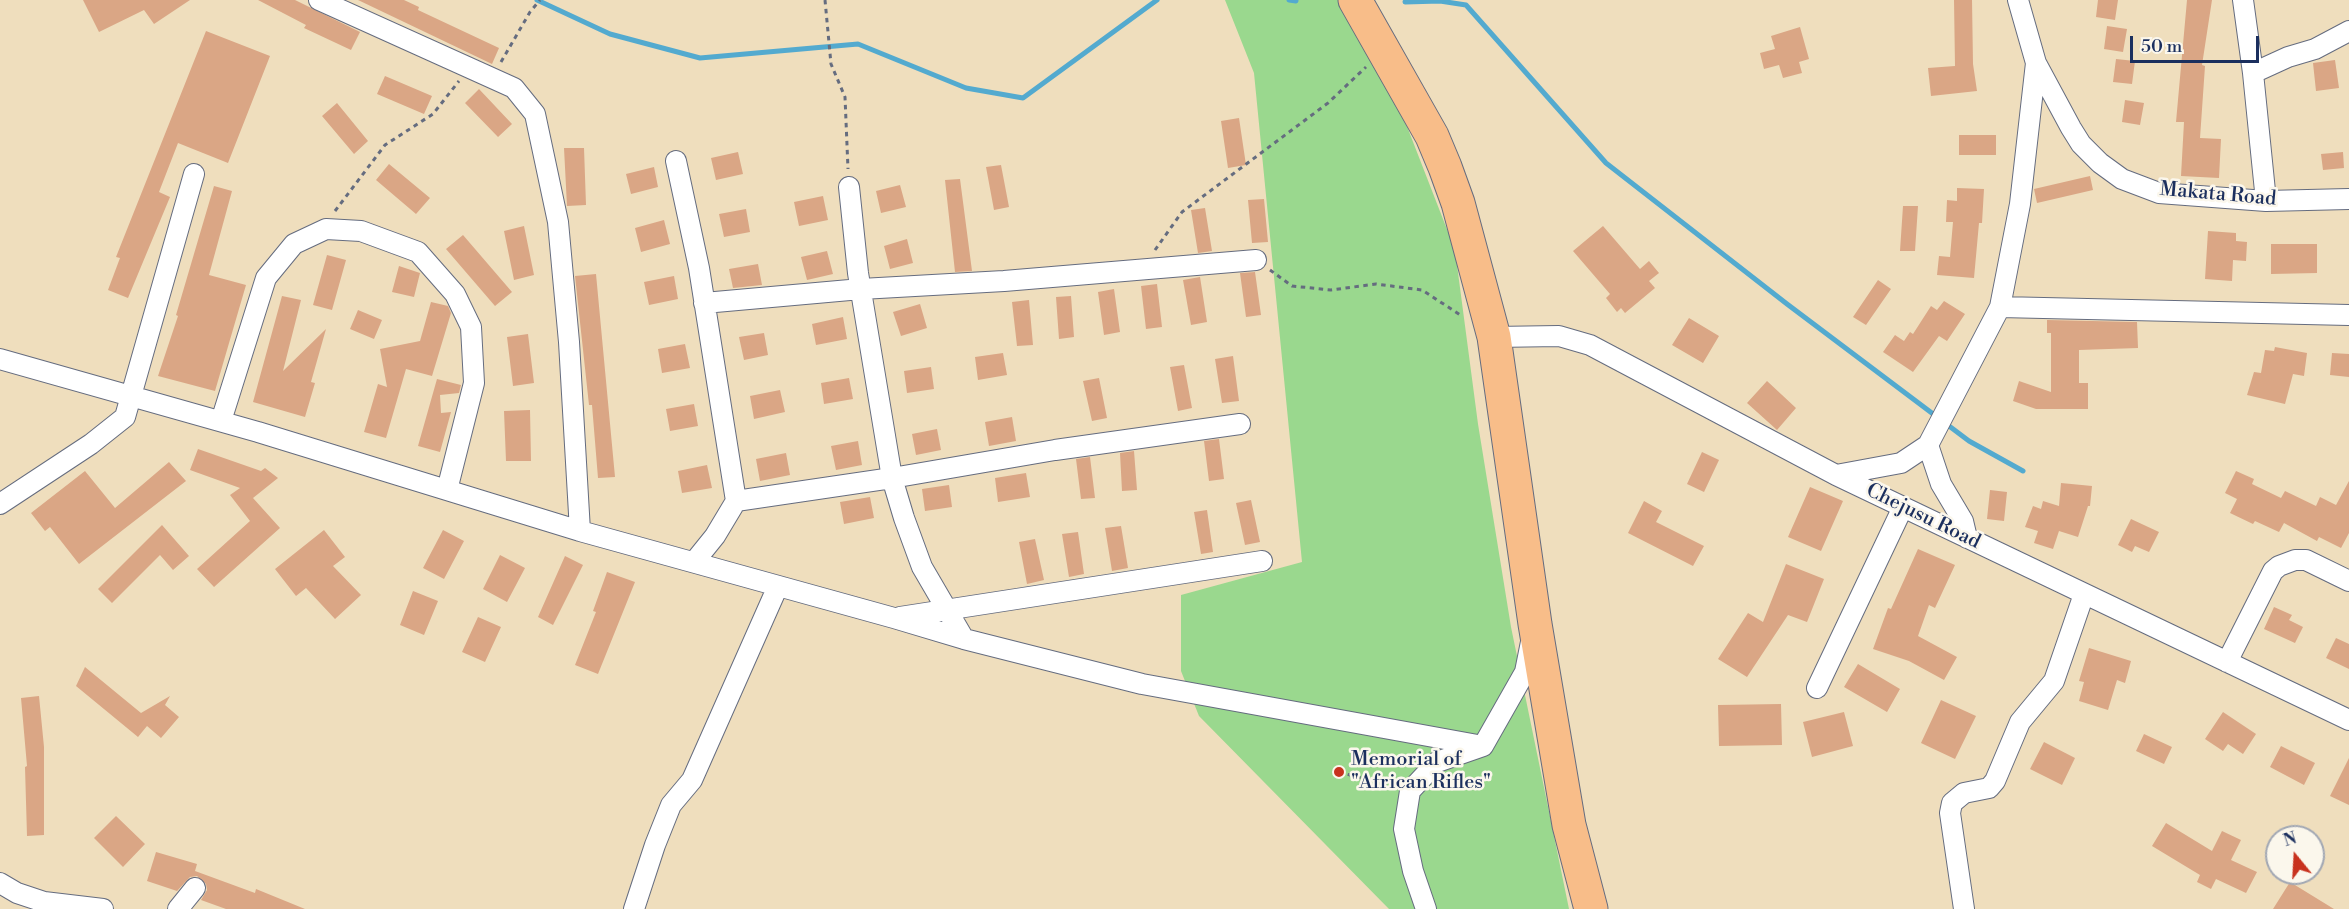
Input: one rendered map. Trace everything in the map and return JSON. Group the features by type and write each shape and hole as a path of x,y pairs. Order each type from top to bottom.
{"highway":[{"path":"1360,10 1432,136 1445,167 1458,203 1494,337 1534,624 1569,825 1591,909"}],"street":[{"path":"319,0 514,88 535,114 558,222 569,342 580,531"},
{"name":"Makata Road","path":"2018,0 2037,63 2081,144 2100,163 2122,179 2159,193 2266,201 2349,199"},
{"path":"2243,0 2266,201"},
{"path":"2253,73 2288,57 2315,49 2349,31"},
{"path":"1836,475 1901,463 1928,445 2000,307 2020,204 2037,63"},
{"path":"676,160 704,303 735,501 715,536 694,562"},
{"path":"0,504 114,428 125,417 133,396 194,174"},
{"path":"849,187 861,289 892,478 922,567 964,639"},
{"path":"221,421 266,278 294,244 326,229 361,231 418,252 455,294 471,327 474,383 447,490"},
{"path":"704,303 861,289 1139,271 1256,260"},
{"path":"2000,307 2349,315"},
{"name":"Chejusu Road","path":"1494,337 1559,336 1590,345 1836,475 2349,720"},
{"path":"0,359 221,421 580,531 964,639 1142,684 1483,746"},
{"path":"735,501 892,478 1055,450 1240,424"},
{"path":"1928,445 1941,484 1963,521 1967,538"},
{"path":"1816,688 1903,507"},
{"path":"2227,662 2273,571 2279,566 2295,560 2306,560 2349,580"},
{"path":"894,618 1262,561"},
{"path":"634,909 671,805 692,780 778,586"},
{"path":"1964,909 1950,813 1952,803 1964,792 1989,788 1995,781 2020,722 2054,681 2084,594"},
{"path":"1426,909 1413,871 1404,829 1410,791 1437,762 1483,746 1525,672 1534,624"},
{"path":"0,883 17,893 44,902 103,909"},
{"path":"178,909 195,888"}],"path":[{"path":"326,229 341,202 385,145 433,114 459,81 492,78 530,12 540,0"},
{"path":"825,2 831,64 845,97 849,187"},
{"path":"1139,271 1182,212 1328,103 1384,50"},
{"path":"1256,260 1292,286 1331,290 1376,284 1422,290 1494,337"},
{"path":"1340,772 1410,791"}],"green space":[{"path":"1225,0 1340,0 1401,111 1455,250 1478,424 1511,627 1569,909 1389,909 1199,716 1181,671 1181,595 1302,562 1254,73"}],"building":[{"path":"83,0 190,0 154,24 144,10 99,32"},
{"path":"258,0 295,0 360,32 351,50 304,28 306,25"},
{"path":"358,0 404,0 419,7 418,10 499,48 492,64"},
{"path":"1954,0 1972,0 1973,64 1977,91 1931,96 1928,68 1955,66"},
{"path":"2098,0 2118,0 2115,20 2096,17"},
{"path":"2187,0 2212,0 2202,65 2205,66 2200,138 2221,139 2219,178 2181,176 2184,122 2176,122"},
{"path":"2107,26 2127,29 2123,52 2104,49"},
{"path":"1800,27 1809,59 1799,62 1802,73 1783,78 1779,65 1764,69 1760,53 1775,49 1771,36"},
{"path":"206,31 270,56 228,163 178,143 159,192 170,197 128,298 108,290 120,258 116,257"},
{"path":"2116,59 2135,61 2132,84 2113,82"},
{"path":"2335,60 2339,88 2316,91 2313,63"},
{"path":"385,76 432,96 424,114 377,94"},
{"path":"479,89 512,124 498,137 465,103"},
{"path":"2125,100 2144,103 2140,125 2122,122"},
{"path":"337,103 368,141 354,154 322,116"},
{"path":"1239,118 1246,165 1228,168 1221,121"},
{"path":"1959,135 1996,135 1996,155 1959,155"},
{"path":"564,148 584,148 586,205 567,206"},
{"path":"738,152 743,174 716,180 711,158"},
{"path":"2343,152 2344,168 2323,170 2321,154"},
{"path":"389,164 430,198 416,214 376,180"},
{"path":"1001,165 1009,207 994,210 986,167"},
{"path":"654,167 658,187 631,194 626,174"},
{"path":"2090,176 2093,190 2037,203 2034,189"},
{"path":"960,179 972,271 955,272 945,180"},
{"path":"900,185 906,207 881,213 876,191"},
{"path":"214,186 232,191 209,275 246,285 215,391 158,376 178,316 176,315"},
{"path":"1957,188 1984,189 1982,223 1979,223 1974,278 1937,275 1939,256 1950,257 1953,222 1946,222 1947,200 1957,201"},
{"path":"823,196 828,220 799,226 794,202"},
{"path":"1264,199 1268,242 1252,243 1248,200"},
{"path":"1903,206 1918,206 1915,251 1900,251"},
{"path":"1205,208 1212,251 1198,253 1191,210"},
{"path":"746,209 750,232 724,237 719,214"},
{"path":"664,220 670,244 641,252 635,228"},
{"path":"524,226 534,275 514,280 504,231"},
{"path":"1603,226 1640,269 1649,261 1659,273 1649,281 1655,288 1625,313 1621,308 1617,312 1606,298 1610,294 1573,251"},
{"path":"2208,231 2236,233 2236,241 2247,242 2246,261 2233,260 2232,281 2205,279"},
{"path":"463,235 512,292 495,306 446,249"},
{"path":"907,239 913,263 890,269 884,246"},
{"path":"2271,244 2317,244 2317,273 2271,274"},
{"path":"827,251 833,274 807,280 801,257"},
{"path":"327,255 346,260 332,310 313,305"},
{"path":"758,264 762,285 733,288 729,269"},
{"path":"399,266 420,273 414,297 392,292"},
{"path":"1255,272 1261,315 1246,317 1240,273"},
{"path":"596,274 615,477 598,478 592,405 589,405 575,276"},
{"path":"674,276 678,299 649,305 644,282"},
{"path":"1200,277 1207,322 1191,325 1183,280"},
{"path":"1878,280 1891,289 1866,325 1853,317"},
{"path":"1157,284 1162,327 1146,329 1141,286"},
{"path":"1114,289 1120,332 1104,335 1098,292"},
{"path":"282,296 301,300 283,371 326,329 311,382 315,383 305,417 253,402"},
{"path":"1071,296 1074,337 1059,339 1056,297"},
{"path":"1029,300 1033,345 1017,346 1012,302"},
{"path":"1944,301 1965,314 1947,341 1939,336 1913,372 1883,352 1895,335 1904,341 1910,332 1913,334 1931,306 1937,310"},
{"path":"431,302 448,306 451,313 432,376 406,369 386,438 364,432 378,384 387,387 380,349 420,341"},
{"path":"920,304 927,328 901,336 893,312"},
{"path":"358,310 382,320 374,339 350,329"},
{"path":"843,317 847,339 816,345 812,324"},
{"path":"1689,318 1719,336 1703,363 1672,345"},
{"path":"2047,320 2137,322 2138,348 2079,350 2079,383 2088,383 2088,409 2036,409 2013,401 2019,381 2051,392 2051,333 2047,333"},
{"path":"764,333 768,355 744,360 739,337"},
{"path":"528,334 534,383 513,386 507,337"},
{"path":"685,344 690,368 662,373 658,349"},
{"path":"2275,347 2307,353 2304,376 2293,374 2285,404 2247,395 2254,372 2261,373 2265,350 2274,351"},
{"path":"1003,353 1007,375 978,380 975,357"},
{"path":"2332,353 2349,354 2349,377 2330,375"},
{"path":"1233,356 1239,401 1222,403 1215,359"},
{"path":"1184,365 1192,408 1178,411 1170,367"},
{"path":"931,367 934,389 907,393 904,371"},
{"path":"849,378 853,399 824,404 821,383"},
{"path":"1099,378 1107,418 1092,421 1083,381"},
{"path":"437,379 461,385 459,393 440,395 441,413 451,412 440,452 418,446"},
{"path":"1767,381 1796,408 1777,430 1747,403"},
{"path":"780,390 785,412 754,419 750,396"},
{"path":"694,404 698,426 670,431 666,409"},
{"path":"530,410 531,461 506,461 504,411"},
{"path":"1012,417 1016,441 989,446 985,422"},
{"path":"937,429 941,450 916,455 912,434"},
{"path":"1219,439 1224,479 1209,481 1204,441"},
{"path":"858,441 862,465 836,470 831,446"},
{"path":"198,449 261,471 265,468 278,478 253,498 280,528 214,587 197,569 250,521 230,495 240,488 190,470"},
{"path":"1134,451 1137,490 1122,491 1120,453"},
{"path":"1702,452 1719,460 1704,492 1687,484"},
{"path":"786,453 790,475 760,481 756,459"},
{"path":"1090,457 1095,498 1081,499 1076,459"},
{"path":"169,462 186,481 79,564 50,527 45,531 31,513 85,471 115,508"},
{"path":"707,465 712,488 682,493 678,471"},
{"path":"2236,471 2254,479 2252,484 2281,498 2285,491 2316,506 2320,497 2336,505 2349,481 2349,533 2341,548 2319,537 2317,541 2284,523 2279,532 2255,521 2253,524 2230,513 2237,499 2225,493"},
{"path":"1026,473 1030,497 998,502 995,478"},
{"path":"2061,483 2092,486 2090,506 2088,506 2078,537 2059,531 2053,549 2034,543 2038,531 2025,527 2033,506 2041,509 2043,501 2059,506"},
{"path":"949,485 952,507 925,511 922,489"},
{"path":"1810,487 1843,501 1821,551 1788,537"},
{"path":"1990,490 2007,492 2004,521 1987,519"},
{"path":"870,497 874,518 844,524 840,502"},
{"path":"1251,500 1260,542 1245,545 1236,503"},
{"path":"1644,501 1662,511 1656,522 1704,546 1693,566 1628,533"},
{"path":"1207,510 1213,552 1201,554 1194,512"},
{"path":"2131,519 2159,532 2149,552 2135,546 2132,552 2118,545"},
{"path":"162,525 189,556 173,570 160,555 112,603 98,589"},
{"path":"1121,526 1128,568 1112,571 1105,528"},
{"path":"324,530 345,557 333,566 361,595 335,619 306,588 296,596 275,569"},
{"path":"443,530 464,541 444,579 423,568"},
{"path":"1078,532 1084,574 1069,577 1062,534"},
{"path":"1035,539 1044,580 1027,584 1019,542"},
{"path":"1918,549 1955,565 1935,608 1929,605 1918,636 1957,657 1944,680 1909,661 1873,649 1888,608 1891,609"},
{"path":"500,555 525,568 507,602 483,589"},
{"path":"565,556 583,565 553,625 538,617"},
{"path":"1786,564 1824,579 1807,622 1788,615 1747,677 1718,659 1748,613 1763,622"},
{"path":"607,572 635,582 598,674 575,665 596,612 593,611"},
{"path":"413,591 438,601 424,635 400,625"},
{"path":"2274,607 2292,615 2289,620 2303,627 2295,643 2264,629"},
{"path":"478,617 501,627 485,662 462,652"},
{"path":"2336,638 2349,644 2349,669 2326,658"},
{"path":"2089,648 2131,661 2125,683 2117,680 2108,710 2079,701 2084,682 2079,681"},
{"path":"1858,664 1900,689 1887,712 1844,687"},
{"path":"85,667 141,713 170,696 165,705 179,717 161,738 147,726 138,737 76,686"},
{"path":"39,696 44,747 44,835 27,836 25,767 27,766 21,698"},
{"path":"1941,700 1976,716 1955,759 1921,743"},
{"path":"1781,704 1782,745 1719,746 1718,705"},
{"path":"1844,712 1853,746 1812,757 1803,722"},
{"path":"2223,712 2256,734 2243,754 2228,744 2223,751 2205,739"},
{"path":"2144,734 2172,747 2164,764 2136,751"},
{"path":"2044,742 2075,758 2062,785 2030,769"},
{"path":"2281,746 2315,763 2304,785 2270,767"},
{"path":"2349,758 2349,805 2330,796"},
{"path":"116,816 145,844 123,867 94,838"},
{"path":"2166,823 2212,851 2222,831 2241,840 2231,860 2257,872 2246,893 2216,879 2211,889 2197,882 2200,875 2152,846"},
{"path":"156,852 197,864 195,871 255,893 256,889 305,909 226,909 201,900 207,890 206,884 197,876 190,877 177,891 147,881"},
{"path":"2288,885 2295,885 2334,909 2273,909"}],"waterway":[{"path":"537,0 610,34 700,58 858,44 966,88 1023,98 1157,0"},
{"path":"1289,0 1296,1"},
{"path":"1405,2 1440,1 1466,5 1606,163 1787,304 1969,441 2023,471"}],"place":[{"name":"Memorial of \"African Rifles\"","path":"1339,772"}]}
